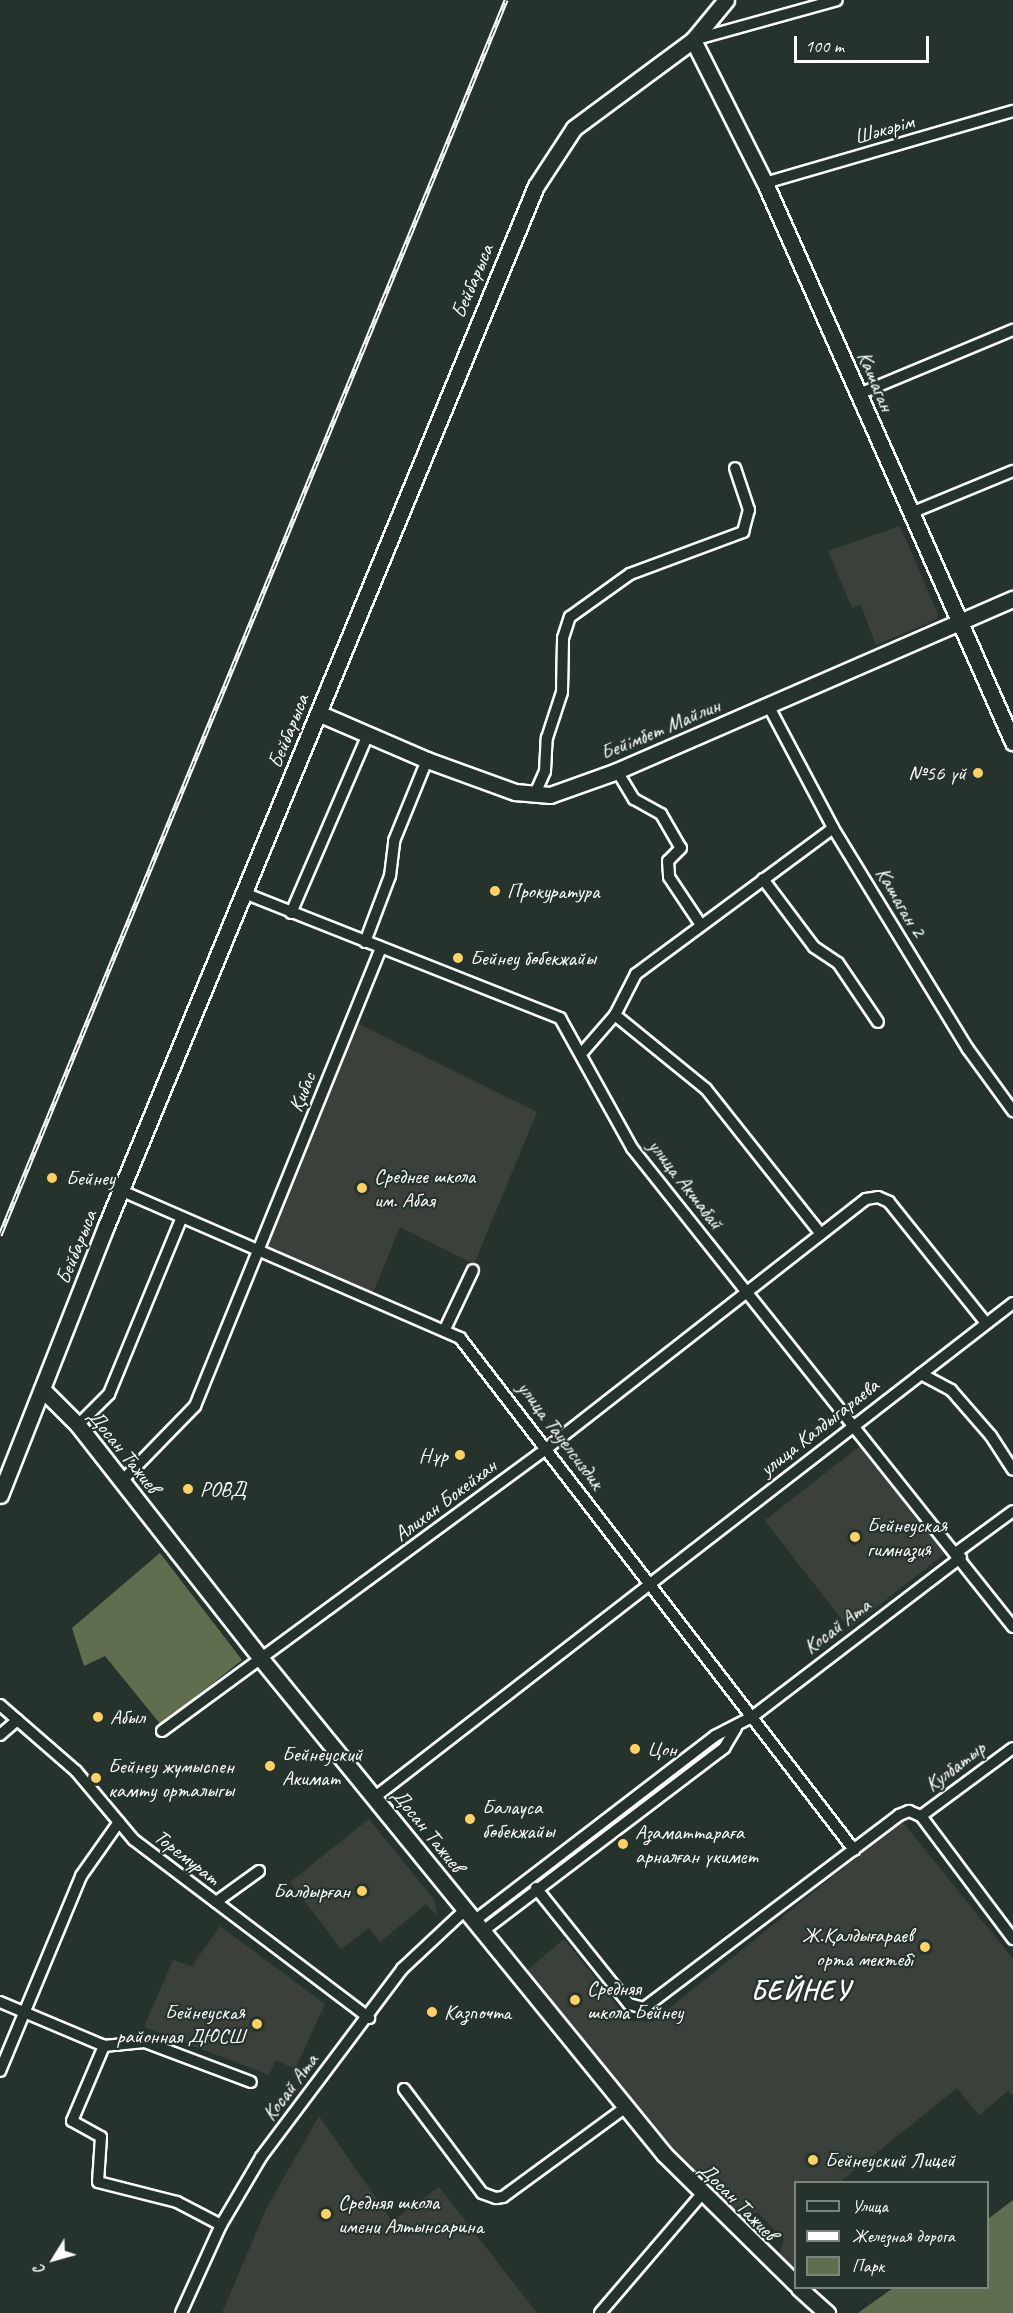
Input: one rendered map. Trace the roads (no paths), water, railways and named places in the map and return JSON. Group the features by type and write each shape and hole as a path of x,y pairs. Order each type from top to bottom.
{"street":[{"name":"Бейбарыса","path":"0,1495 490,290 549,161 590,113 693,40 726,0"},
{"path":"693,40 837,0"},
{"name":"Кашаган","path":"693,40 765,183 1013,742"},
{"name":"Шәкәрім","path":"765,183 1013,111"},
{"path":"858,394 1013,330"},
{"path":"534,796 545,771 547,738 562,692 563,638 570,617 630,574 743,532 749,510 735,468"},
{"path":"911,513 1013,471"},
{"name":"Бейімбет Майлин","path":"318,713 428,760 534,796 550,795 617,771 1013,599"},
{"name":"Кашаган 2","path":"768,705 833,828 968,1049 1013,1111"},
{"path":"291,914 368,734"},
{"path":"365,942 390,876 394,841 428,760"},
{"path":"617,771 634,799 661,814 681,848 668,861 669,876 701,926"},
{"path":"581,1054 615,1015 636,974 833,828"},
{"path":"763,879 814,946 838,963 878,1022"},
{"name":"улица Акшабай","path":"244,893 291,914 554,1014 581,1054 612,1117 632,1148 853,1426 959,1555 1013,1627"},
{"name":"Қибас","path":"122,1481 195,1406 381,949"},
{"path":"615,1015 706,1089 820,1234"},
{"name":"улица Тауелсиздик","path":"122,1191 381,1305 445,1329 472,1350 854,1850"},
{"name":"Алихан Бокейхан","path":"162,1731 262,1660 546,1449 866,1199 878,1197 889,1202 986,1323"},
{"path":"78,1425 110,1394 182,1217"},
{"path":"445,1329 473,1270"},
{"name":"улица Калдыгараева","path":"375,1797 1013,1303"},
{"path":"921,1374 951,1390 986,1429 1013,1470"},
{"name":"Досан Тажиев","path":"42,1389 78,1425 262,1660 626,2107 701,2195 794,2283"},
{"name":"Косай Ата","path":"181,2313 221,2225 261,2157 369,2018 402,1970 474,1921 715,1736 736,1728 752,1717 1013,1511"},
{"name":"Торемурат","path":"0,1705 76,1771 134,1840 369,2018"},
{"path":"0,1735 16,1720"},
{"name":"Косай Ата","path":"474,1921 536,1888 724,1748 736,1728"},
{"name":"Кулбатыр","path":"921,1816 1013,1748"},
{"path":"632,1800 640,1811"},
{"path":"536,1888 629,2004 644,2008 899,1815 909,1811 921,1816 1013,1938"},
{"path":"0,2071 81,1876 118,1822"},
{"path":"216,1902 259,1871"},
{"path":"0,2002 104,2046 145,2042 251,2082"},
{"path":"104,2046 72,2121 101,2137 98,2182 177,2202 221,2225"},
{"path":"404,2089 482,2193 496,2198 504,2197 626,2107"},
{"path":"600,2313 701,2195"},
{"path":"800,2289 827,2313"}],"railway":[{"path":"0,1235 506,0"}],"place":[{"name":"№56 үй","path":"978,773"},
{"name":"Прокуратура","path":"495,891"},
{"name":"Бейнеу бөбекжайы","path":"458,958"},
{"name":"Бейнеу","path":"52,1178"},
{"name":"Среднее школа им. Абая","path":"362,1188"},
{"name":"Нұр","path":"460,1455"},
{"name":"РОВД","path":"188,1489"},
{"name":"Бейнеуская гимназия","path":"855,1537"},
{"name":"Абыл","path":"98,1717"},
{"name":"Цон","path":"635,1749"},
{"name":"Бейнеуский Акимат","path":"270,1766"},
{"name":"Бейнеу жумыспен камту орталыгы","path":"96,1778"},
{"name":"Балауса бөбекжайы","path":"470,1819"},
{"name":"Азаматтараға арналған үкимет","path":"623,1844"},
{"name":"Балдырған","path":"362,1891"},
{"name":"Ж.Қалдығараев орта мектебі","path":"925,1947"},
{"name":"Средняя школа Бейнеу","path":"575,2000"},
{"name":"Казпочта","path":"432,2012"},
{"name":"Бейнеуская районная ДЮСШ","path":"257,2024"},
{"name":"Бейнеуский Лицей","path":"813,2160"},
{"name":"Средняя школа имени Алтынсарина","path":"326,2214"}],"district":[{"name":"БЕЙНЕУ","path":"801,1991"}]}
